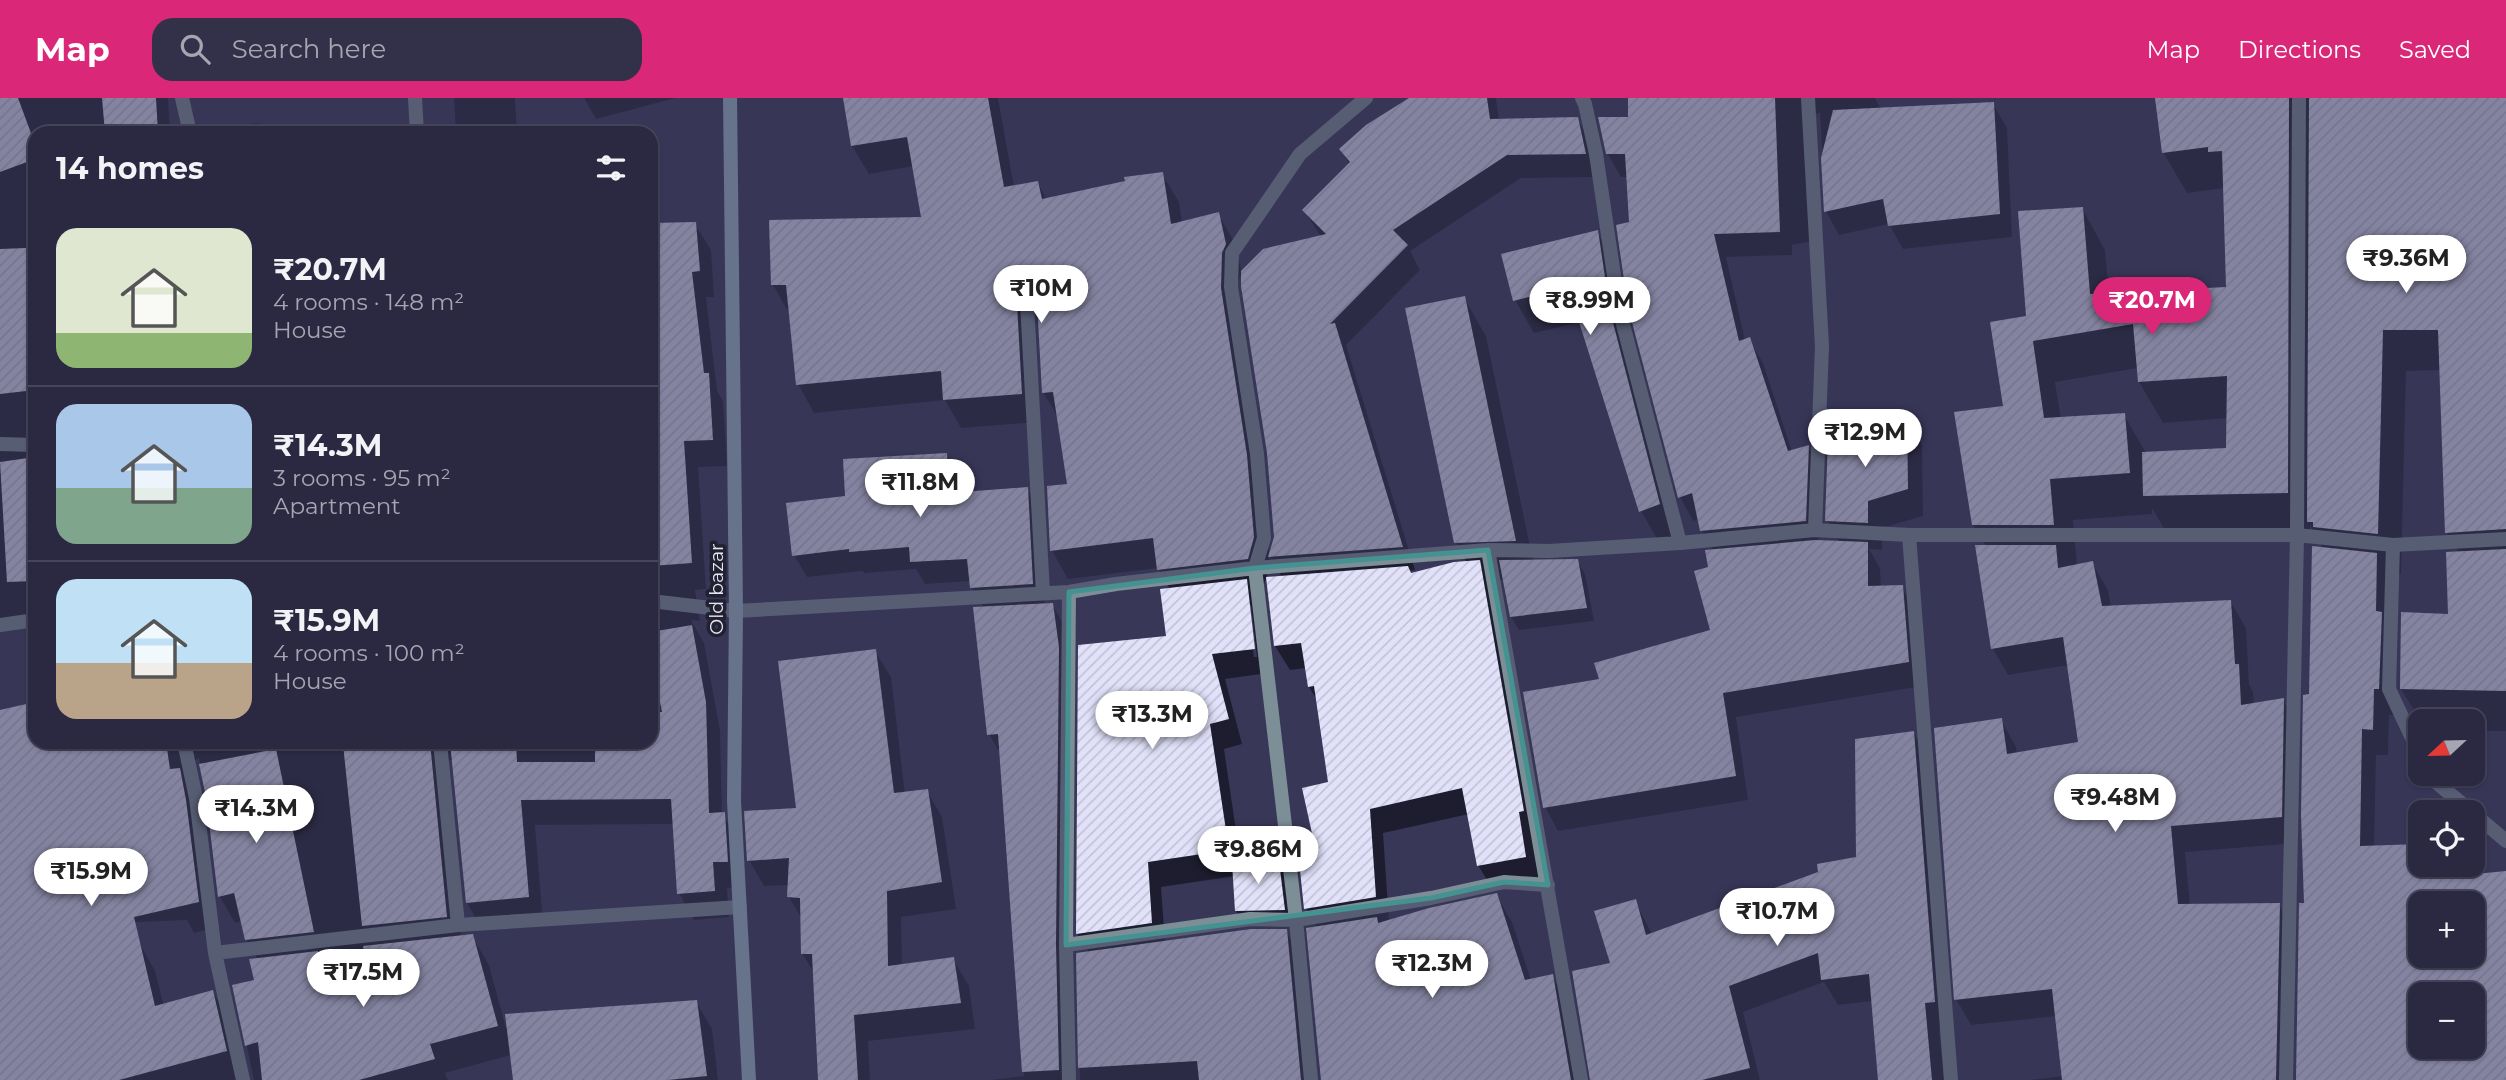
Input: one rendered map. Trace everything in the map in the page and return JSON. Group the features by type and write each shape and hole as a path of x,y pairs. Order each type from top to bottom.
{"street":[{"path":"182,98 188,126"},
{"path":"415,98 416,126"},
{"name":"Old bazar","path":"730,98 736,611 734,801 749,1080"},
{"path":"1311,1080 1296,920 1255,569 1264,538 1256,454 1231,287 1232,253 1300,154 1366,98"},
{"path":"1582,98 1586,104 1596,154 1619,309 1680,543"},
{"path":"1808,98 1822,346 1815,530"},
{"path":"2287,1080 2297,535 2299,98"},
{"path":"1026,285 1042,593"},
{"path":"0,444 28,445"},
{"path":"658,602 736,611 1069,592 1116,584 1255,569 1488,550 1549,551 1680,543 1815,530 1909,535 2297,535 2393,545 2506,539"},
{"path":"1909,535 1951,1080"},
{"path":"2393,545 2389,689 2408,729"},
{"path":"1488,550 1581,1080"},
{"path":"1069,592 1066,945 1069,1080"},
{"path":"0,625 28,621"},
{"path":"186,749 196,798 215,953 243,1080"},
{"path":"441,749 458,925"},
{"path":"2440,786 2457,800"},
{"path":"2485,824 2506,841"},
{"path":"1066,945 1250,919 1296,920 1431,898 1504,882 1548,885"},
{"path":"215,953 458,925 740,907"}],"highlighted area":[{"path":"1488,550 1548,885 1504,882 1431,898 1066,945 1069,592 1255,568"}],"building":[{"path":"0,98 18,98 28,126 28,162 0,172"},
{"path":"102,98 156,98 158,126 104,126"},
{"path":"843,98 988,98 1004,187 1038,181 1042,199 1125,181 1124,177 1163,172 1171,224 1219,212 1226,244 1222,253 1221,288 1247,455 1254,537 1248,559 1157,570 1153,538 1050,551 1047,486 1067,484 1053,392 1042,393 1036,284 1030,276 1020,277 1016,286 1022,394 943,400 941,371 796,385 786,285 771,285 769,220 921,217 907,137 851,146"},
{"path":"1409,98 1487,98 1490,119 1578,117 1586,154 1507,155 1393,230 1408,245 1330,324 1335,323 1403,547 1268,557 1274,537 1267,453 1241,286 1241,271 1263,249 1326,234 1302,210 1350,162 1339,149 1366,125"},
{"path":"1628,98 1775,98 1780,232 1714,234 1739,341 1750,337 1788,451 1809,445 1806,521 1700,531 1692,493 1678,498 1628,307 1616,225 1629,222 1625,154 1606,154 1598,117 1628,117"},
{"path":"2155,98 2289,98 2288,493 2143,496 2142,452 2226,448 2227,376 2138,382 2133,324 2033,341 2044,418 2125,413 2130,473 2050,479 2054,525 1972,525 1954,412 2003,406 1990,322 2026,316 2018,211 2083,207 2090,294 2226,287 2222,151 2208,152 2208,147 2162,153"},
{"path":"2309,98 2506,98 2506,529 2445,533 2438,330 2383,330 2378,534 2313,527 2313,522 2307,522"},
{"path":"1994,102 2000,214 1888,226 1883,199 1824,212 1821,158 1833,110"},
{"path":"696,222 700,271 692,272 704,373 709,373 713,440 684,441 692,563 658,565 658,223"},
{"path":"1598,230 1610,311 1660,504 1639,512 1568,287 1513,301 1501,254"},
{"path":"26,248 28,391 0,394 0,249"},
{"path":"1465,296 1516,541 1454,543 1405,308"},
{"path":"1907,416 1908,489 1868,501 1868,523 1825,521 1828,439"},
{"path":"947,453 949,493 1028,487 1033,584 970,588 967,559 910,562 909,547 849,552 849,549 792,556 786,503 845,496 843,459"},
{"path":"28,458 28,581 7,582 0,462"},
{"path":"1815,540 1868,542 1868,586 1903,585 1909,662 1723,693 1736,776 1543,808 1523,692 1599,679 1594,663 1710,630 1694,571 1708,567 1705,550"},
{"path":"1975,545 2056,545 2058,568 2093,561 2102,606 2231,600 2241,705 2284,698 2282,817 2171,826 2178,904 2280,903 2276,1080 2062,1080 2052,989 1954,1000 1934,728 2002,718 2007,754 2078,742 2063,637 1991,649"},
{"path":"2312,546 2377,553 2376,611 2382,612 2379,689 2374,689 2373,730 2362,729 2360,846 2408,844 2408,877 2485,877 2485,873 2506,871 2506,1080 2296,1080 2299,903 2304,903 2301,815 2303,695 2309,694"},
{"path":"2506,549 2506,691 2400,689 2401,612 2448,614 2446,552"},
{"path":"1578,559 1587,608 1510,617 1499,560"},
{"path":"1480,560 1524,811 1519,812 1526,857 1477,866 1462,788 1370,809 1376,897 1304,909 1299,860 1317,856 1302,788 1328,782 1314,686 1308,687 1301,643 1274,646 1266,577 1408,566 1411,573 1454,562"},
{"path":"1247,579 1255,649 1212,654 1229,719 1210,724 1229,850 1148,862 1152,923 1076,934 1078,645 1166,636 1160,589"},
{"path":"1053,603 1059,647 1056,945 1059,1070 1022,1072 998,734 987,735 973,607"},
{"path":"692,625 706,702 709,813 725,812 728,862 713,862 715,891 677,894 671,799 521,800 529,897 466,903 451,749 516,749 517,762 595,762 595,749 658,749 658,712 662,712 658,692 658,631"},
{"path":"876,649 894,793 928,789 942,882 887,891 888,966 954,957 961,1003 854,1015 858,1080 818,1080 812,954 801,954 800,898 787,897 789,858 747,861 744,811 796,808 778,661"},
{"path":"28,704 28,749 167,749 170,769 180,768 199,902 134,917 155,1006 213,990 227,1051 119,1080 0,1080 0,710"},
{"path":"1914,731 1935,1002 1925,1003 1932,1080 1878,1080 1869,974 1821,980 1818,953 1729,986 1750,1068 1702,1080 1590,1080 1572,971 1610,963 1594,911 1636,899 1646,935 1818,872 1817,864 1856,857 1855,739"},
{"path":"276,749 314,932 245,940 234,893 218,897 206,797 199,764"},
{"path":"344,749 431,749 447,917 362,926"},
{"path":"1279,861 1285,910 1235,911 1232,863"},
{"path":"1497,893 1525,980 1553,974 1571,1080 1321,1080 1306,928 1377,917 1378,923"},
{"path":"1251,929 1287,929 1301,1080 1199,1080 1197,1061 1078,1068 1076,953"},
{"path":"473,934 498,1026 430,1044 435,1059 359,1080 262,1080 258,1042 245,1046 232,985 254,980 249,959 318,951 323,973 366,966 363,946"},
{"path":"697,1000 707,1076 668,1080 513,1080 505,1014"}]}
